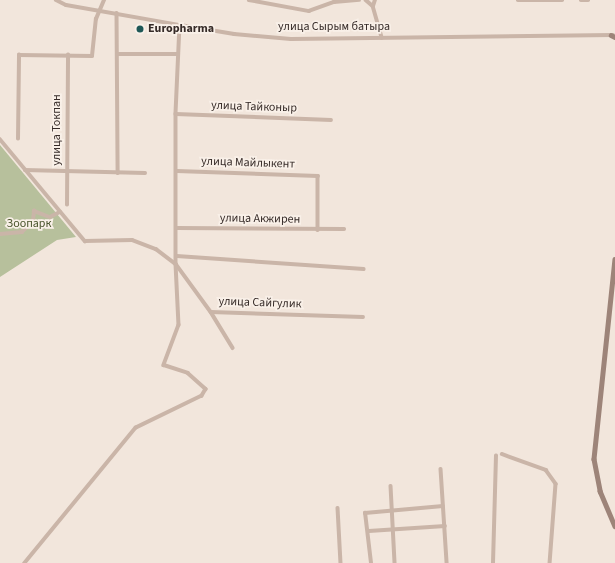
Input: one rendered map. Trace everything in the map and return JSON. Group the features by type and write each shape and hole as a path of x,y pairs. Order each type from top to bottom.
{"main road":[{"path":"615,259 594,459 600,491 615,526"}],"street":[{"name":"улица Сырым батыра","path":"56,0 66,5 234,34 291,39 614,35"},
{"path":"18,139 19,55 92,56 96,19 104,0"},
{"path":"249,0 309,10 334,2 359,0"},
{"path":"366,0 373,6 382,38"},
{"path":"373,6 375,0"},
{"path":"518,0 562,0"},
{"path":"582,0 588,0"},
{"path":"117,14 118,173"},
{"path":"25,563 136,428 178,409 205,394 206,389 195,378 164,365 179,325 176,264 176,114 180,25"},
{"path":"118,54 178,54"},
{"name":"улица Токпан","path":"67,205 68,55"},
{"name":"улица Тайконыр","path":"176,114 331,120"},
{"path":"0,139 60,212 50,217 34,210 33,221 22,232 0,234"},
{"path":"25,170 145,173"},
{"name":"улица Майлыкент","path":"177,172 318,176 318,230"},
{"name":"улица Сайгулик","path":"60,212 85,241 132,240 156,249 176,264 212,312 363,317"},
{"name":"улица Акжирен","path":"176,228 344,229"},
{"path":"177,256 364,269"},
{"path":"212,312 233,348"},
{"path":"502,454 546,470 556,484 550,563"},
{"path":"494,563 496,456"},
{"path":"441,469 447,563"},
{"path":"391,486 395,563"},
{"path":"371,563 366,513 444,506"},
{"path":"338,508 341,563"},
{"path":"369,531 445,526"}],"green space":[{"name":"Зоопарк","path":"0,145 76,237 57,240 0,277"}],"place":[{"name":"Europharma","path":"140,29"}]}
